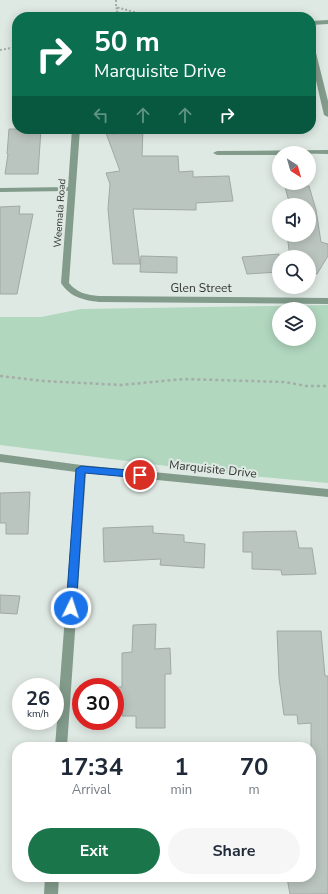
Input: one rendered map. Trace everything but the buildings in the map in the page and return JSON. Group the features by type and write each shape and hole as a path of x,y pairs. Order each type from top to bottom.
{"street":[{"path":"316,23 328,22"},
{"path":"316,66 328,115"},
{"name":"Weemala Road","path":"75,294 65,283 76,134"},
{"path":"217,153 328,152"},
{"path":"0,190 71,189"},
{"name":"Glen Street","path":"75,294 99,299 328,301"},
{"name":"Marquisite Drive","path":"0,458 81,469 328,493"},
{"path":"61,742 81,469"},
{"path":"51,894 52,882"}],"path":[{"path":"116,0 116,7 118,11 117,12"},
{"path":"116,7 131,12"},
{"path":"0,50 12,48"},
{"path":"0,376 44,381 121,385 184,379 284,382 307,386 328,386"}],"green space":[{"path":"316,305 328,305 328,483 230,474 0,445 0,317 41,317 81,309 272,306 272,346 316,346"}],"route":[{"path":"71,608 81,469 140,475"}]}
